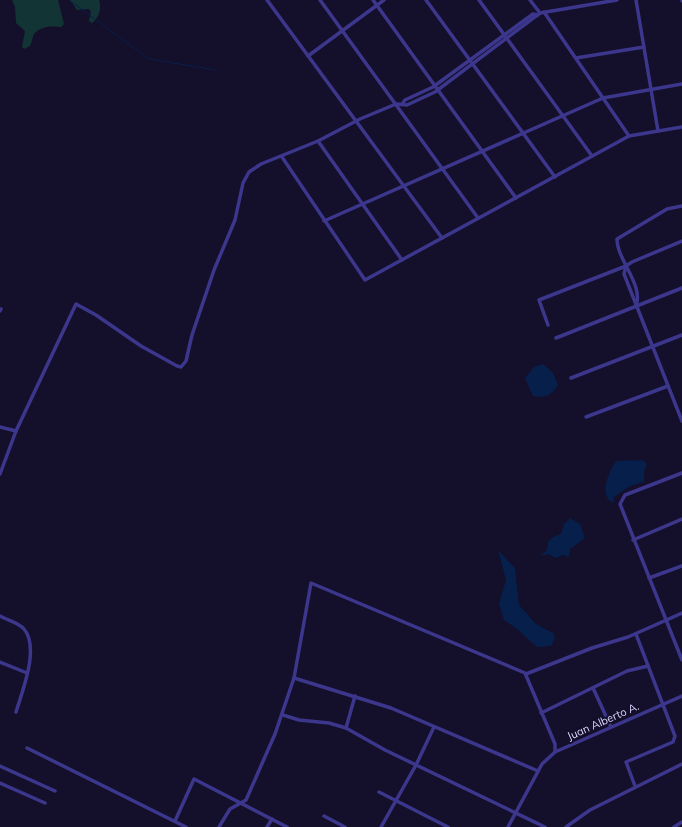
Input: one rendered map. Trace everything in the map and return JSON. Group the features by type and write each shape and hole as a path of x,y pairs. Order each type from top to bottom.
{"street":[{"path":"267,0 442,238"},
{"path":"320,0 478,218"},
{"path":"373,0 439,89 516,198"},
{"path":"308,56 384,0"},
{"path":"426,0 555,177"},
{"path":"479,0 592,156"},
{"path":"530,0 576,58 629,136"},
{"path":"402,104 404,100 436,85 533,14 540,14 591,2 617,0"},
{"path":"636,0 658,131"},
{"path":"0,474 16,430 76,304 96,315 141,346 178,366 184,365 214,270 235,220 244,178 252,169 318,141 355,121 396,104 407,105 439,89 540,14"},
{"path":"576,58 644,47"},
{"path":"324,221 482,150 603,98 682,84"},
{"path":"282,157 363,280 367,280 629,136 682,127"},
{"path":"318,141 402,260"},
{"path":"636,306 638,295 617,239 667,209 682,206"},
{"path":"548,325 539,300 626,266 645,256 682,241"},
{"path":"626,266 624,274 682,421"},
{"path":"556,338 682,288"},
{"path":"570,378 682,335"},
{"path":"586,417 668,386"},
{"path":"0,427 16,430"},
{"path":"682,473 625,495 620,504 633,540 682,660"},
{"path":"633,540 682,519"},
{"path":"649,578 682,566"},
{"path":"219,827 230,809 243,803 268,751 283,715 294,678 311,583 526,674 592,648 636,634 682,613"},
{"path":"0,616 23,627 26,631 31,658 16,712"},
{"path":"635,786 626,762 673,742 675,736 636,634"},
{"path":"0,662 27,673"},
{"path":"541,713 627,671 648,666"},
{"path":"526,674 555,744 555,752"},
{"path":"294,678 391,708 538,770"},
{"path":"593,688 611,727"},
{"path":"346,728 355,696"},
{"name":"Juan Alberto A.","path":"508,827 538,770 545,760 555,752 682,696"},
{"path":"283,715 299,720 329,723 346,728 416,765 545,827"},
{"path":"381,827 416,765 434,727"},
{"path":"27,748 186,827"},
{"path":"566,827 577,817 635,786 682,764"},
{"path":"0,766 55,791"},
{"path":"175,821 194,779 287,827"},
{"path":"0,783 44,803"},
{"path":"379,792 396,802 448,827"},
{"path":"324,816 345,827"},
{"path":"267,827 272,819"},
{"path":"674,827 682,822"}],"green space":[{"path":"12,0 58,0 64,24 61,27 40,29 34,34 30,46 24,49 22,47 25,31 16,23 15,7"},
{"path":"70,0 99,0 100,9 98,16 92,23 89,21 91,12 89,9 77,10"}],"water":[{"path":"543,364 553,373 558,385 550,394 541,397 533,396 525,378 534,367"},
{"path":"643,460 647,464 644,472 644,482 630,486 614,497 613,503 606,495 606,483 610,471 616,461"},
{"path":"570,518 580,524 585,538 570,549 569,557 563,555 555,558 549,554 540,556 547,550 548,542 553,537 561,534 564,524"},
{"path":"498,550 515,568 519,605 536,624 553,633 555,638 551,646 537,647 517,629 504,620 499,604 506,580"}],"waterway":[{"path":"69,0 149,59 216,70"}]}
